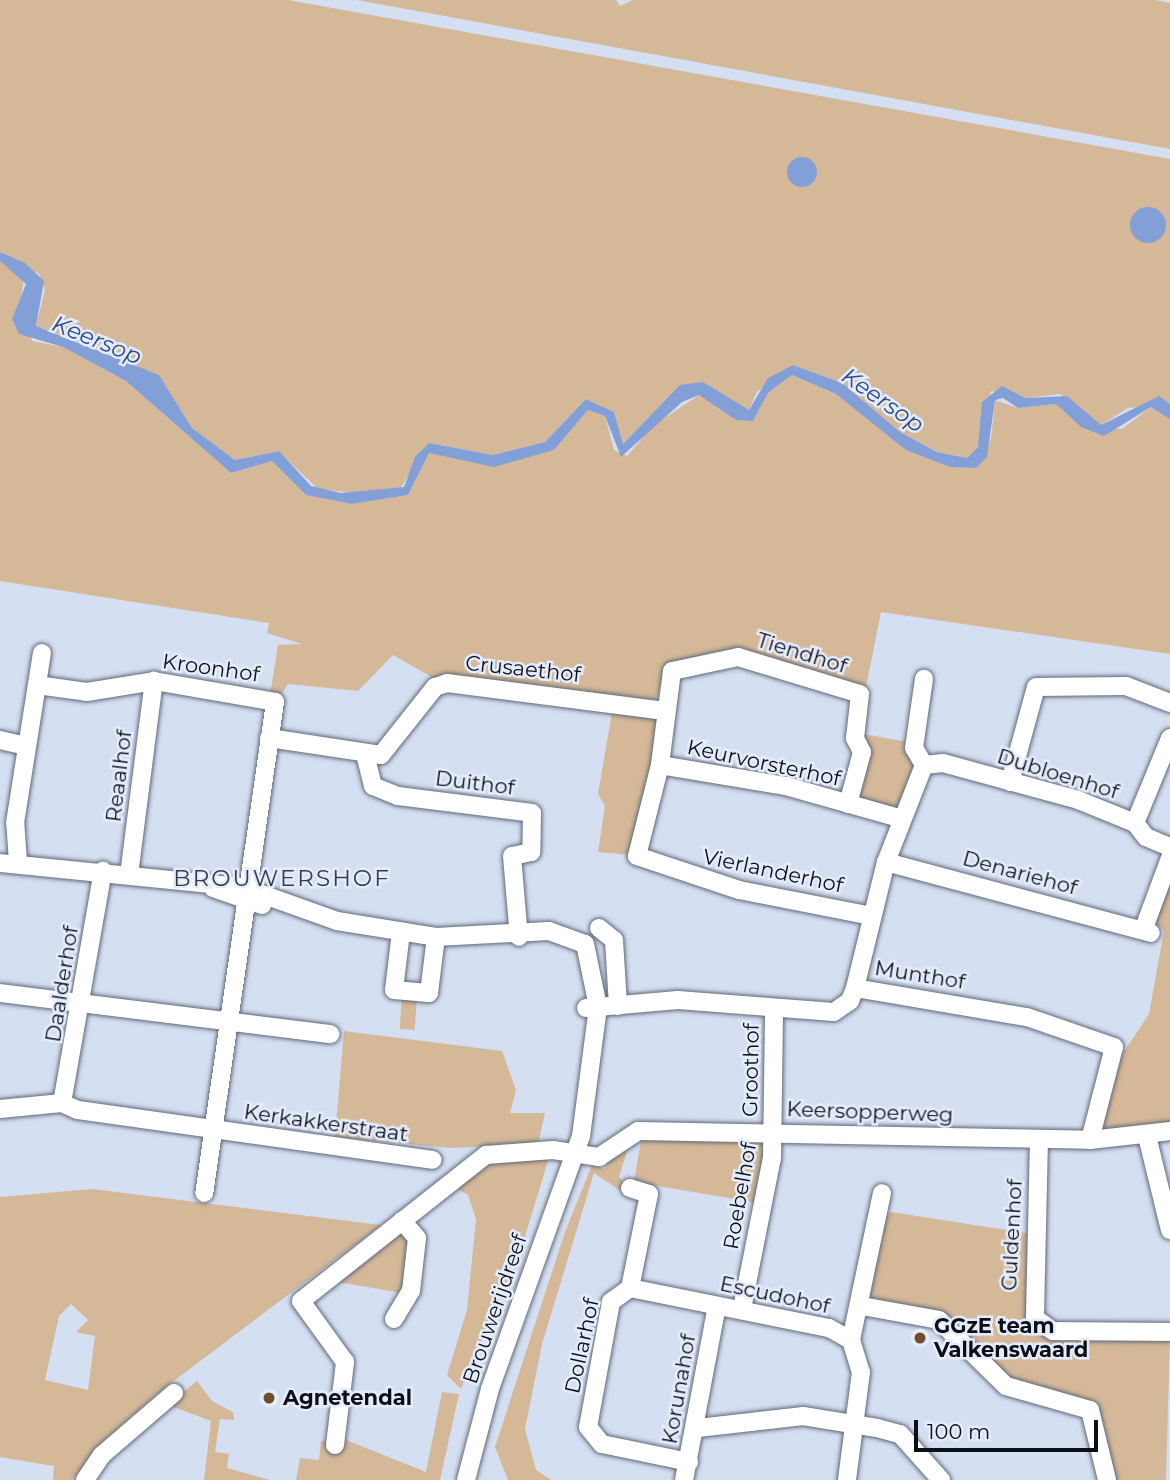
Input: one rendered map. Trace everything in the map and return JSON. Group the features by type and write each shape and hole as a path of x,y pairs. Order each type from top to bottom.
{"street":[{"path":"9,862 42,653"},
{"name":"Tiendhof","path":"660,765 672,671 738,657 860,694 855,738 862,752 848,804"},
{"path":"855,988 886,862 900,818 924,765 914,748 924,679"},
{"name":"Kroonhof","path":"37,685 87,692 155,681 275,702 232,1021 213,1131"},
{"name":"Reaalhof","path":"129,876 155,681"},
{"name":"Crusaethof","path":"365,754 381,755 435,687 447,683 665,711"},
{"path":"1010,782 1036,687 1126,686 1170,704"},
{"path":"269,738 365,754"},
{"path":"1135,823 1170,738"},
{"path":"0,740 26,746"},
{"name":"Duithof","path":"365,754 373,786 398,796 532,813 531,852 512,856 519,937"},
{"name":"Dubloenhof","path":"924,765 943,763 1135,823 1146,837 1170,847"},
{"name":"Keurvorsterhof","path":"660,765 848,804 900,818"},
{"name":"Vierlanderhof","path":"660,765 635,852 645,862 739,890 872,916"},
{"name":"Denariehof","path":"886,862 1147,931 1170,858"},
{"name":"Brouwerijdreef","path":"9,862 213,888 401,932 436,937 519,937 565,944 578,952 592,1007 583,1102 571,1152 466,1480"},
{"name":"Daalderhof","path":"62,1103 83,1001 103,872"},
{"path":"599,928 614,940 618,1006"},
{"path":"401,932 394,990 429,993 436,937"},
{"name":"Munthof","path":"592,1007 678,1000 834,1012 850,1002 855,988 997,1010 1122,1046 1090,1140"},
{"path":"0,993 83,1001 330,1034"},
{"name":"Groothof","path":"773,1132 774,1009"},
{"name":"Kerkakkerstraat","path":"0,1109 62,1103 213,1131 432,1160"},
{"name":"Kerkakkerstraat","path":"204,1192 213,1131"},
{"name":"Keersopperweg","path":"335,1445 345,1362 301,1301 486,1154 571,1152 599,1157 638,1131 1090,1140 1147,1136 1170,1131"},
{"name":"Roebelhof","path":"742,1309 773,1132"},
{"path":"1147,1136 1170,1230"},
{"name":"Guldenhof","path":"1040,1139 1035,1318 1053,1331 1170,1332"},
{"name":"Dollarhof","path":"630,1188 649,1194 630,1288 611,1302 591,1435 602,1444 689,1462"},
{"path":"850,1340 862,1306 882,1193"},
{"path":"394,1319 411,1291 418,1238 402,1221"},
{"name":"Escudohof","path":"630,1288 829,1328 850,1340 860,1372 847,1480"},
{"name":"Korunahof","path":"684,1480 698,1427 717,1306"},
{"path":"862,1306 939,1320 1006,1386 1090,1410 1107,1480"},
{"path":"85,1480 102,1455 174,1394"},
{"path":"698,1427 803,1416 855,1424 900,1434 941,1480"},
{"name":"Brouwerijdreef","path":"478,1439 479,1480"}],"shaded area":[{"path":"0,0 288,0 1170,159 1170,404 1128,408 1101,425 1060,394 1025,398 991,391 978,447 967,458 938,452 900,432 842,383 793,365 757,392 749,410 680,386 623,444 614,412 586,399 545,442 493,455 429,443 400,489 373,495 318,489 278,451 235,460 192,428 163,382 125,359 36,326 45,290 39,274 0,252"},
{"path":"357,0 616,0 620,6 633,0 1155,0 1170,3 1170,149"},
{"path":"0,261 24,278 21,298 32,341 63,347 126,381 231,473 272,461 306,495 352,504 408,495 429,453 494,466 554,450 588,410 605,416 614,450 627,456 654,425 699,395 753,421 768,393 792,375 836,394 907,450 950,467 976,468 991,439 995,400 1018,408 1056,404 1081,427 1122,429 1151,407 1162,410 1170,419 1170,654 881,612 865,692 782,663 669,666 655,701 437,680 393,655 358,691 288,684 275,704 270,695 278,645 302,644 267,633 269,623 0,581"},
{"path":"613,707 647,713 660,723 632,855 598,852 605,806 598,794"},
{"path":"858,733 908,742 917,767 896,810 857,801"},
{"path":"1170,877 1170,1124 1104,1131 1101,1118 1121,1056 1149,1014 1164,931 1154,921"},
{"path":"402,996 417,997 415,1030 400,1029"},
{"path":"344,1031 502,1051 516,1090 510,1113 545,1113 538,1144 451,1148 335,1137"},
{"path":"761,1137 767,1144 758,1203 634,1182 641,1140"},
{"path":"631,1138 619,1177 630,1188 621,1191 594,1173 542,1344 525,1429 536,1470 551,1480 508,1480 495,1447 565,1232 592,1165 604,1169"},
{"path":"543,1159 548,1161 522,1246 461,1389 447,1375 467,1310 476,1219 468,1195 452,1186 481,1163"},
{"path":"92,1189 381,1225 163,1389 108,1437 72,1480 53,1480 54,1466 0,1457 0,1197","holes":["71,1304 88,1320 76,1332 95,1336 88,1390 45,1380 59,1316"]},
{"path":"891,1212 1033,1234 1035,1326 1170,1336 1166,1480 1116,1480 1099,1413 996,1372 943,1314 870,1299 883,1221"},
{"path":"417,1214 408,1294 332,1281"},
{"path":"197,1381 212,1401 233,1412 234,1420 220,1419 215,1452 229,1454 227,1468 270,1480 204,1480 211,1421 168,1405"},
{"path":"442,1392 459,1394 440,1480 296,1480 300,1458 319,1460 321,1441 341,1438 426,1472"}],"water":[{"path":"802,157 813,161 817,172 813,183 802,187 791,183 787,172 791,161"},
{"path":"1148,207 1161,212 1166,225 1161,238 1148,243 1135,238 1130,225 1135,212"},
{"path":"0,252 25,263 44,281 36,326 159,375 192,428 235,460 279,451 311,486 341,493 404,487 415,457 429,443 493,455 545,442 586,399 614,412 623,444 680,385 703,382 749,410 768,378 793,365 842,383 900,432 937,452 967,458 978,447 982,402 1002,386 1025,398 1067,396 1101,425 1159,396 1170,404 1170,419 1151,407 1104,436 1081,427 1056,404 1018,408 1003,398 995,400 987,457 976,468 950,467 906,450 836,394 792,375 768,393 753,421 736,420 699,395 682,402 621,457 605,416 588,410 554,450 494,467 429,453 408,495 352,504 306,495 272,461 231,473 126,381 63,347 19,334 12,319 26,284 0,261"}],"place":[{"name":"GGzE team Valkenswaard","path":"920,1338"},
{"name":"Agnetendal","path":"269,1398"}],"district":[{"name":"BROUWERSHOF","path":"282,878"}],"water label":[{"name":"Keersop","path":"97,340"},
{"name":"Keersop","path":"883,400"}]}
